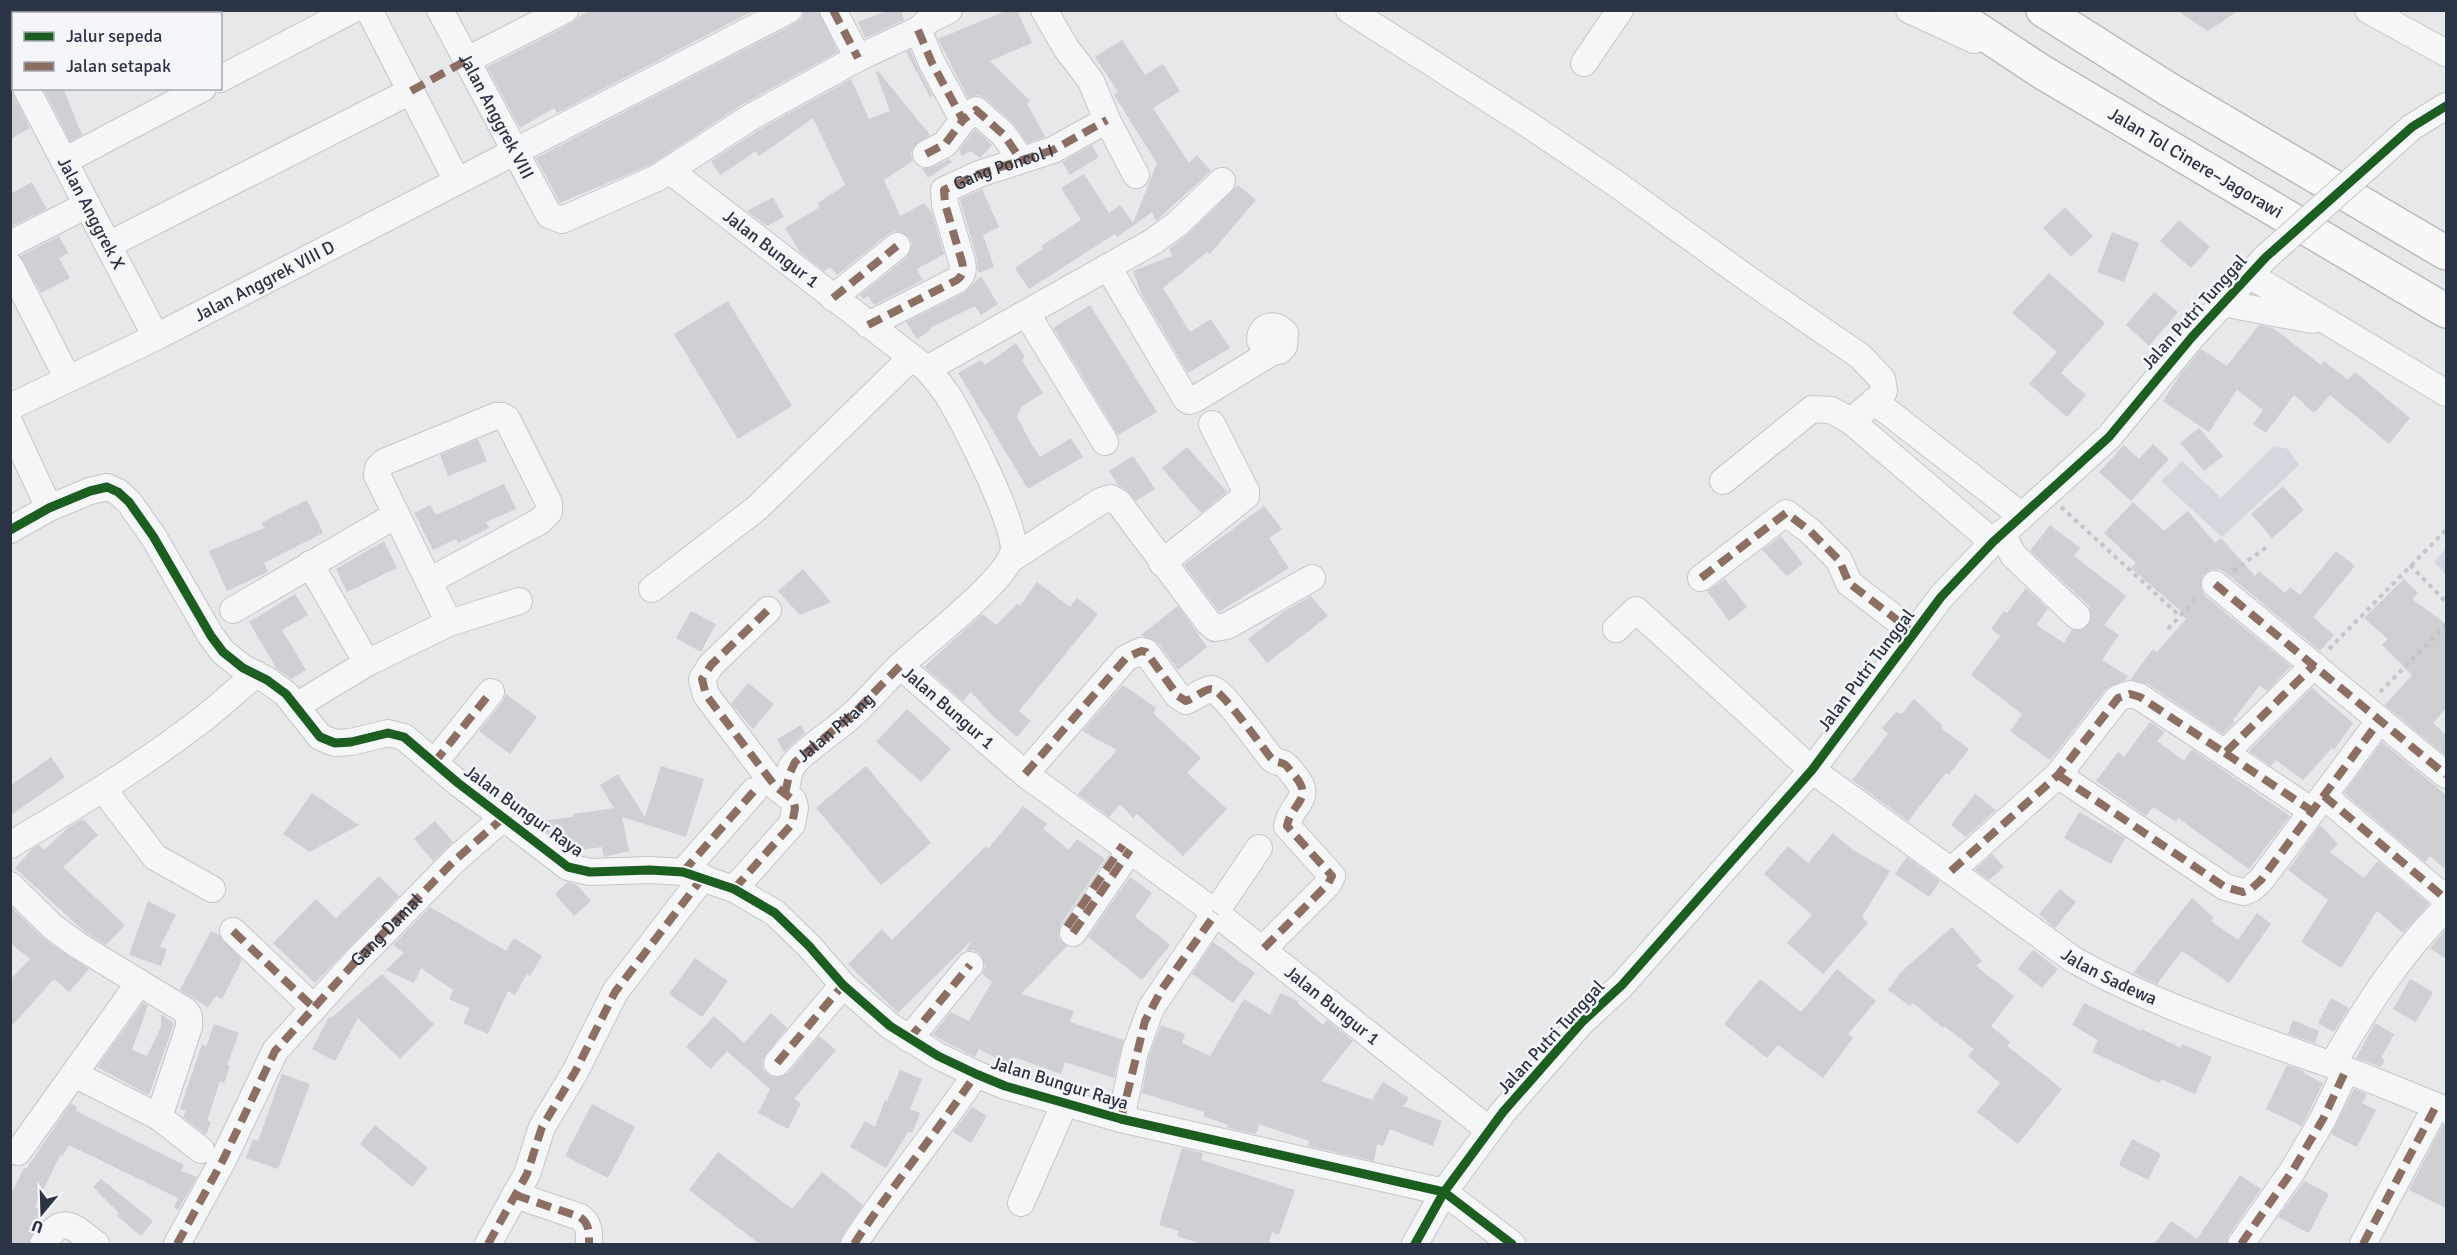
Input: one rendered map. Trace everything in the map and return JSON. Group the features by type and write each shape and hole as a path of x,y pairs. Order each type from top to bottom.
{"highway":[{"name":"Jalan Tol Cinere–Jagorawi","path":"1948,10 2042,72 2446,311"},
{"path":"2043,10 2168,89 2446,253"}],"street":[{"path":"222,78 352,10"},
{"path":"369,10 456,181"},
{"name":"Jalan Anggrek VIII","path":"440,10 549,215 555,219 566,219 669,170"},
{"path":"467,60 565,10"},
{"name":"Jalan Anggrek VIII D","path":"10,407 156,337 789,10"},
{"path":"833,10 858,58"},
{"path":"669,170 751,117 858,58 918,30 929,20 950,10"},
{"path":"1044,10 1066,48 1091,81 1107,120 1136,175"},
{"path":"1349,10 1596,170 1860,356 1882,379 1884,391 1851,421"},
{"path":"1584,63 1620,10"},
{"path":"1909,10 2042,72"},
{"path":"2368,10 2446,53"},
{"path":"918,30 932,63 963,120"},
{"name":"Jalan Anggrek X","path":"27,90 156,337"},
{"path":"64,161 199,90"},
{"path":"108,245 411,91"},
{"name":"Jalan Putri Tunggal","path":"1415,1245 1444,1192 1489,1130 1555,1051 1622,986 1812,770 1941,597 1998,537 2109,437 2156,379 2257,266 2412,127 2446,106"},
{"path":"926,154 945,144 963,120 976,110 1004,135 1021,160"},
{"name":"Gang Poncol I","path":"868,326 957,280 962,273 962,262 945,204 944,190 979,174 1053,150 1107,120"},
{"name":"Jalan Bungur 1","path":"669,170 919,364 958,414 1005,514 1015,543 1011,559 999,578 900,666 1025,774 1263,949 1489,1130"},
{"path":"652,589 757,508 919,364 1027,314 1154,241 1177,224 1222,181"},
{"path":"10,244 87,205"},
{"path":"833,298 897,246"},
{"path":"10,266 68,379"},
{"path":"2257,266 2330,324 2446,393"},
{"path":"1108,267 1186,399 1197,398 1272,352"},
{"path":"2222,303 2330,324"},
{"path":"1027,314 1105,442"},
{"path":"1874,401 2022,516"},
{"path":"1723,481 1812,409 1831,410 1851,421 1998,537 2013,555 2078,616"},
{"path":"429,581 540,521 549,512 549,503 507,420 502,416 496,416 379,465 377,475 449,623"},
{"path":"10,424 49,508"},
{"path":"1162,563 1246,496 1246,491 1212,424"},
{"name":"Jalan Bungur Raya","path":"10,530 49,508 103,487 114,489 124,496 153,536 211,636 223,652 243,668 278,686 320,737 335,743 351,742 377,734 397,734 410,741 434,763 561,862 580,872 667,870 693,874 734,888 775,914 809,946 843,985 884,1021 909,1040 976,1074 1064,1105 1444,1192"},
{"path":"1011,559 1081,513 1111,498 1119,503 1208,622 1220,629 1312,578"},
{"path":"1701,578 1786,513 1810,531 1839,560 1849,583 1914,633"},
{"path":"233,610 396,515"},
{"path":"310,564 367,663"},
{"path":"2215,584 2446,775"},
{"path":"296,706 367,663 449,623 519,601"},
{"path":"734,888 792,824 795,808 793,800 775,786 706,695 702,679 711,665 768,610"},
{"name":"Jalan Sadewa","path":"1616,629 1636,610 1812,770 2064,954 2101,975 2252,1039 2339,1068 2441,1108"},
{"path":"1025,774 1126,658 1132,654 1146,652 1178,696 1186,700 1209,689 1216,690 1275,762 1284,764 1301,783 1303,793 1299,804 1288,818 1287,826 1332,876 1328,884 1263,949"},
{"path":"2225,753 2314,665"},
{"name":"Jalan Pitang","path":"785,794 789,775 795,762 853,714 900,666"},
{"path":"10,845 103,789 189,730 256,674"},
{"path":"434,763 491,692"},
{"path":"1951,871 2058,775 2118,698 2130,694 2140,697 2225,753 2318,803 2446,899"},
{"path":"2058,775 2234,891 2243,892 2251,889 2261,880 2318,803 2372,713"},
{"path":"103,789 155,857 212,889"},
{"path":"488,1245 527,1174 542,1127 575,1072 615,992 693,874 754,791"},
{"name":"Gang Damal","path":"177,1245 223,1160 275,1051 357,960 455,860 504,817"},
{"path":"1070,930 1126,848"},
{"path":"1121,1119 1145,1021 1162,989 1259,848"},
{"path":"10,885 52,927 181,1007 189,1016 189,1027 159,1117"},
{"path":"2241,1245 2293,1170 2323,1119 2339,1068 2386,979 2426,928 2446,908"},
{"path":"233,931 315,1008"},
{"path":"909,1040 970,965"},
{"path":"18,1152 139,982"},
{"path":"777,1063 843,985"},
{"path":"74,1074 159,1117 201,1150"},
{"path":"854,1245 900,1178 942,1125 976,1074"},
{"path":"1021,1203 1064,1105"},
{"path":"2363,1245 2441,1108"},
{"path":"1444,1192 1512,1245"},
{"path":"515,1195 580,1216 589,1230 589,1245"},
{"path":"43,1245 54,1229 65,1225 72,1226 96,1245"}],"path":[{"path":"2047,494 2181,616"},
{"path":"2314,665 2446,530"},
{"path":"2410,565 2446,602"},
{"path":"2372,713 2446,625"}],"shaded area":[{"path":"2274,446 2288,449 2299,465 2222,537 2161,481 2182,461 2221,498"},
{"path":"2446,548 2446,575 2434,562"}],"building":[{"path":"591,10 755,10 557,113 554,108 520,128 487,67 572,23"},
{"path":"804,10 818,10 838,52 743,104 650,165 560,203 536,158 796,23 802,18"},
{"path":"889,10 901,10 904,20 865,38 858,22"},
{"path":"1008,10 1017,10 1032,43 990,61 1030,101 1027,103 1045,137 1027,143 1014,124 986,99 979,95 968,98 938,39"},
{"path":"2176,10 2239,10 2208,31"},
{"path":"1122,40 1145,75 1163,64 1180,91 1153,108 1189,163 1197,155 1211,171 1156,221 1152,212 1117,237 1115,234 1029,289 1015,268 1043,249 1041,246 1081,220 1061,188 1084,174 1109,213 1120,205 1133,223 1157,163 1114,95 1118,92 1095,57"},
{"path":"910,50 933,96 930,97 906,52"},
{"path":"878,71 930,135 914,146 911,153 913,161 884,180 900,216 924,203 932,213 944,254 917,269 923,280 874,305 868,296 863,299 860,295 907,257 912,244 908,236 895,231 888,234 837,275 830,267 824,271 800,252 785,228 820,207 818,203 845,185 813,118 759,156 756,151 720,175 711,161 759,130 851,79 869,119 890,111 876,72"},
{"path":"10,88 30,128 10,139"},
{"path":"44,90 64,90 82,135 70,141"},
{"path":"975,129 992,145 980,158 970,151 962,156 959,150"},
{"path":"1092,145 1099,157 1070,175 1062,162"},
{"path":"949,159 952,162 928,178 922,168 932,167"},
{"path":"32,182 47,209 10,227 10,194"},
{"path":"1238,185 1256,200 1210,254 1207,252 1163,288 1190,332 1211,319 1230,348 1188,373 1142,295 1133,271 1172,256 1169,249 1187,235"},
{"path":"982,189 999,227 983,235 994,267 978,273 977,259 960,199"},
{"path":"773,197 784,217 767,226 747,211"},
{"path":"2065,207 2093,236 2071,257 2043,228"},
{"path":"2179,220 2210,247 2191,268 2160,241"},
{"path":"2112,232 2139,243 2124,282 2097,272"},
{"path":"59,236 68,253 59,258 70,278 41,293 20,256"},
{"path":"2049,273 2105,323 2061,373 2086,395 2067,417 2029,384 2057,352 2012,313"},
{"path":"981,276 998,304 981,315 975,306 930,328 931,330 917,339 906,322 964,293"},
{"path":"2154,292 2178,312 2149,346 2126,325"},
{"path":"728,301 792,406 738,439 674,334"},
{"path":"1090,305 1157,412 1118,435 1053,328"},
{"path":"2259,325 2273,328 2321,365 2324,361 2348,380 2355,372 2410,418 2389,444 2330,395 2314,413 2294,395 2266,433 2253,424 2263,410 2237,390 2209,432 2163,401 2201,349 2227,366"},
{"path":"1016,343 1025,357 1022,360 1043,393 1022,406 1017,417 1031,443 1040,457 1071,438 1083,457 1028,489 958,373 981,360 985,365"},
{"path":"2199,428 2223,456 2204,471 2180,443"},
{"path":"478,439 487,461 448,476 440,455"},
{"path":"2153,444 2169,459 2131,501 2099,472 2124,445 2139,459"},
{"path":"1187,447 1227,492 1201,513 1162,468"},
{"path":"1133,456 1155,489 1136,501 1118,485 1109,471"},
{"path":"504,484 516,509 486,522 489,528 458,543 456,539 433,550 414,513 430,505 436,515"},
{"path":"2283,486 2304,510 2272,538 2251,514"},
{"path":"307,500 323,533 264,563 268,572 227,591 209,551 264,528 261,523"},
{"path":"2133,502 2164,531 2188,511 2215,543 2221,538 2255,576 2259,571 2285,593 2290,587 2300,595 2336,551 2355,566 2313,617 2334,635 2320,651 2225,572 2218,569 2210,570 2203,575 2201,589 2205,596 2291,666 2267,691 2260,685 2233,720 2235,722 2223,734 2148,684 2130,680 2153,649 2157,652 2186,619 2182,615 2184,614 2131,568 2136,563 2104,533"},
{"path":"1264,506 1282,529 1269,538 1289,568 1219,612 1184,565"},
{"path":"2050,525 2080,548 2074,556 2126,596 2104,625 2119,635 2102,660 2128,676 2125,680 2106,689 2050,760 2010,731 2022,714 1971,675 2000,636 1991,629 2026,588 2048,609 2036,625 2064,643 2072,630 2082,630 2091,620 2089,606 2030,551"},
{"path":"1781,536 1803,564 1787,576 1762,550"},
{"path":"384,541 397,568 347,592 336,569"},
{"path":"803,569 831,602 800,615 778,591"},
{"path":"1725,579 1747,607 1729,621 1707,591"},
{"path":"2404,579 2418,593 2412,599 2446,624 2446,708 2433,723 2446,735 2446,756 2385,705 2412,675 2382,645 2388,639 2364,618"},
{"path":"1037,582 1070,607 1077,598 1098,614 1019,711 1031,721 1017,737 971,692 963,701 924,667 982,614 996,625 1017,604 1020,606"},
{"path":"295,594 308,615 282,630 306,670 291,679 277,669 249,622"},
{"path":"1311,596 1328,616 1267,663 1248,639 1283,612"},
{"path":"1178,606 1207,647 1178,670 1158,643 1141,635"},
{"path":"691,611 716,624 701,652 676,638"},
{"path":"748,683 774,704 753,729 731,704"},
{"path":"1123,685 1156,708 1153,713 1201,758 1187,773 1227,809 1183,856 1137,814 1133,818 1120,804 1109,817 1078,794 1117,750 1082,731"},
{"path":"2312,688 2353,723 2334,750 2332,748 2303,780 2276,760 2271,766 2249,751"},
{"path":"506,694 537,717 510,754 479,731"},
{"path":"1914,699 1943,726 1941,728 1969,749 1949,775 1946,773 1908,821 1852,780 1888,734 1882,728 1896,712 1902,714"},
{"path":"907,709 951,749 921,782 876,742"},
{"path":"2150,722 2165,732 2157,741 2184,761 2192,749 2290,816 2249,869 2178,818 2176,822 2153,807 2146,816 2096,781 2118,752 2124,757"},
{"path":"801,725 805,733 784,752 777,739"},
{"path":"2382,742 2446,795 2446,870 2430,856 2425,862 2344,793"},
{"path":"51,757 65,777 10,816 10,786"},
{"path":"661,766 704,779 686,837 622,817 629,851 604,857 602,847 572,851 541,828 538,821 573,817 573,814 614,808 600,785 618,774 645,817"},
{"path":"866,766 931,843 881,885 816,808"},
{"path":"312,793 359,825 310,852 283,834"},
{"path":"1975,794 1996,810 1966,837 1951,825"},
{"path":"1023,806 1047,824 1043,829 1069,850 1077,839 1105,859 1060,925 1059,939 1067,946 1021,994 1074,1011 1070,1022 1124,1040 1114,1078 1065,1062 1061,1074 1014,1057 1009,1065 979,1049 975,1057 932,1035 951,1012 969,1021 992,982 982,974 985,967 980,954 973,950 966,951 972,940 898,1013 848,964 882,929 892,940 986,846 988,849"},
{"path":"2079,812 2125,838 2111,864 2064,838"},
{"path":"83,819 98,835 63,867 125,925 106,945 85,932 15,868 32,849 39,845 44,850 69,827"},
{"path":"435,821 453,842 433,861 414,839"},
{"path":"2320,825 2338,844 2330,852 2364,878 2378,861 2429,904 2403,933 2377,911 2341,968 2301,942 2328,900 2288,870"},
{"path":"1833,833 1853,850 1890,871 1862,917 1868,923 1823,974 1787,943 1812,915 1764,874 1788,846 1808,863"},
{"path":"1992,854 2004,867 1989,880 1975,870"},
{"path":"1907,857 1940,881 1929,897 1895,874"},
{"path":"379,876 399,896 315,983 273,943 316,899 336,918"},
{"path":"1130,877 1152,893 1135,917 1170,945 1142,980 1088,937"},
{"path":"568,882 577,885 591,901 574,916 555,894"},
{"path":"2060,889 2076,902 2055,928 2039,914"},
{"path":"2192,898 2214,918 2211,921 2238,940 2257,913 2271,924 2229,983 2182,951 2157,984 2133,973"},
{"path":"148,901 176,915 160,947 167,949 161,966 129,955"},
{"path":"10,906 44,939 89,969 69,992 54,979 10,1028 10,980 30,959 10,943"},
{"path":"430,907 506,951 514,938 542,956 530,976 527,974 515,995 508,991 488,1034 463,1023 470,1008 449,999 453,990 421,968 414,983 386,970 404,953 393,945"},
{"path":"1952,927 1982,961 1976,966 2014,996 1991,1026 2010,1042 2007,1046 2062,1089 2018,1144 1977,1112 2000,1083 1968,1056 1974,1049 1944,1026 1943,1028 1913,1003 1910,1006 1888,990 1900,973"},
{"path":"2446,929 2446,959 2430,948"},
{"path":"211,931 219,935 242,960 222,999 216,996 208,1007 180,990"},
{"path":"1213,942 1255,973 1233,1003 1192,974"},
{"path":"2033,950 2058,969 2042,988 2018,969"},
{"path":"695,958 728,981 702,1017 669,994"},
{"path":"1837,969 1876,1001 1848,1034 1853,1038 1823,1078 1778,1045 1767,1058 1724,1024 1760,979 1801,1012"},
{"path":"382,974 434,1024 400,1059 358,1018 335,1061 312,1049 329,1017 331,1018"},
{"path":"2410,979 2433,992 2416,1022 2393,1009"},
{"path":"1280,993 1298,1001 1297,1003 1323,1025 1327,1020 1353,1041 1321,1081 1372,1100 1383,1082 1409,1098 1403,1106 1442,1121 1433,1146 1390,1129 1383,1146 1377,1144 1374,1161 1308,1146 1309,1141 1259,1124 1256,1134 1236,1130 1203,1116 1204,1112 1142,1093 1149,1056 1161,1025 1185,1034 1182,1043 1210,1056 1244,999 1270,1015"},
{"path":"2331,998 2349,1008 2334,1032 2318,1023"},
{"path":"143,1003 148,1005 132,1050 147,1056 161,1027 161,1014 174,1023 149,1095 97,1067"},
{"path":"2084,1003 2181,1048 2182,1044 2212,1057 2195,1094 2161,1079 2159,1083 2092,1052 2098,1040 2072,1025"},
{"path":"771,1013 787,1028 762,1060 763,1069 768,1075 775,1078 788,1073 819,1036 836,1050 794,1099 801,1103 788,1129 758,1113 770,1089 727,1051 711,1069 686,1047 714,1016 744,1043"},
{"path":"2293,1020 2319,1031 2315,1043 2288,1034"},
{"path":"2375,1023 2394,1034 2381,1058 2385,1060 2381,1067 2356,1058"},
{"path":"214,1024 239,1033 227,1065 230,1066 224,1083 220,1081 207,1121 211,1122 206,1135 183,1117 186,1111 180,1109 202,1044 206,1047"},
{"path":"2287,1065 2304,1071 2303,1073 2323,1083 2302,1126 2266,1109"},
{"path":"900,1070 922,1079 910,1109 920,1113 912,1133 908,1132 886,1168 850,1147 865,1121 875,1127"},
{"path":"282,1074 310,1084 278,1169 246,1158 253,1139 258,1141"},
{"path":"2354,1089 2367,1094 2362,1103 2376,1110 2357,1147 2331,1134"},
{"path":"71,1103 77,1107 76,1111 184,1165 181,1171 197,1177 178,1210 174,1208 178,1198 69,1145 62,1156 60,1155 35,1207 43,1211 28,1245 10,1245 10,1196 24,1168 26,1169"},
{"path":"592,1104 635,1127 608,1178 565,1156"},
{"path":"972,1107 987,1116 971,1143 953,1132"},
{"path":"2443,1124 2446,1125 2446,1208 2409,1190"},
{"path":"375,1125 428,1168 412,1187 360,1144"},
{"path":"2132,1139 2161,1154 2148,1180 2119,1165"},
{"path":"1182,1148 1203,1153 1201,1160 1295,1190 1279,1235 1272,1232 1268,1245 1205,1245 1177,1236 1179,1231 1159,1225"},
{"path":"718,1152 792,1209 822,1172 863,1205 842,1236 839,1245 761,1245 689,1190"},
{"path":"2240,1175 2261,1189 2229,1235 2226,1245 2154,1245 2171,1221 2197,1239"},
{"path":"101,1179 153,1221 141,1236 117,1216 119,1213 93,1187"},
{"path":"2304,1181 2329,1194 2309,1233 2278,1217"}],"marked path":[{"path":"833,10 858,58"},
{"path":"918,30 932,63 963,120 976,110 1004,135 1021,160"},
{"path":"411,91 467,60"},
{"path":"926,154 945,144 963,120"},
{"path":"868,325 957,280 962,274 963,265 945,204 944,190 979,174 1053,150 1107,120"},
{"path":"833,298 897,246"},
{"path":"1701,578 1786,513 1810,531 1839,560 1849,583 1914,633"},
{"path":"2215,584 2446,775"},
{"path":"734,889 792,824 795,808 793,800 775,786 706,695 702,679 711,665 768,610"},
{"path":"1025,774 1126,658 1141,651 1146,652 1178,696 1186,701 1209,689 1217,692 1233,708 1271,758 1285,765 1300,783 1302,796 1287,826 1332,876 1328,884 1263,949"},
{"path":"1951,871 2058,775 2118,698 2130,694 2140,697 2225,753 2314,665"},
{"path":"785,794 789,775 795,762 853,714 900,666"},
{"path":"434,763 491,692"},
{"path":"2058,775 2225,887 2243,892 2251,889 2261,880 2380,720"},
{"path":"2225,753 2312,811"},
{"path":"683,872 754,791"},
{"path":"2324,796 2446,899"},
{"path":"177,1244 223,1160 275,1051 357,960 455,860 504,817"},
{"path":"1067,927 1123,845"},
{"path":"1073,933 1130,850"},
{"path":"488,1244 527,1174 542,1127 575,1072 615,992 703,877"},
{"path":"1121,1119 1145,1021 1162,989 1216,913"},
{"path":"233,931 314,1008"},
{"path":"909,1039 970,965"},
{"path":"777,1063 843,985"},
{"path":"2241,1244 2293,1170 2323,1119 2346,1070"},
{"path":"854,1244 976,1074"},
{"path":"2363,1244 2436,1106"},
{"path":"515,1195 580,1217 587,1226 589,1244"}],"cycle path":[{"path":"1415,1244 1444,1192 1503,1112 1582,1022 1622,985 1812,770 1941,597 1993,542 2109,437 2192,337 2266,257 2412,127 2446,106"},
{"path":"10,530 49,508 90,491 107,487 118,492 129,502 153,536 211,636 223,652 243,668 267,680 286,694 320,737 335,743 351,742 388,733 404,737 458,783 568,867 590,872 650,870 683,872 734,889 775,913 809,946 843,985 890,1026 938,1056 976,1074 1005,1086 1121,1119 1444,1192 1512,1244"}]}
